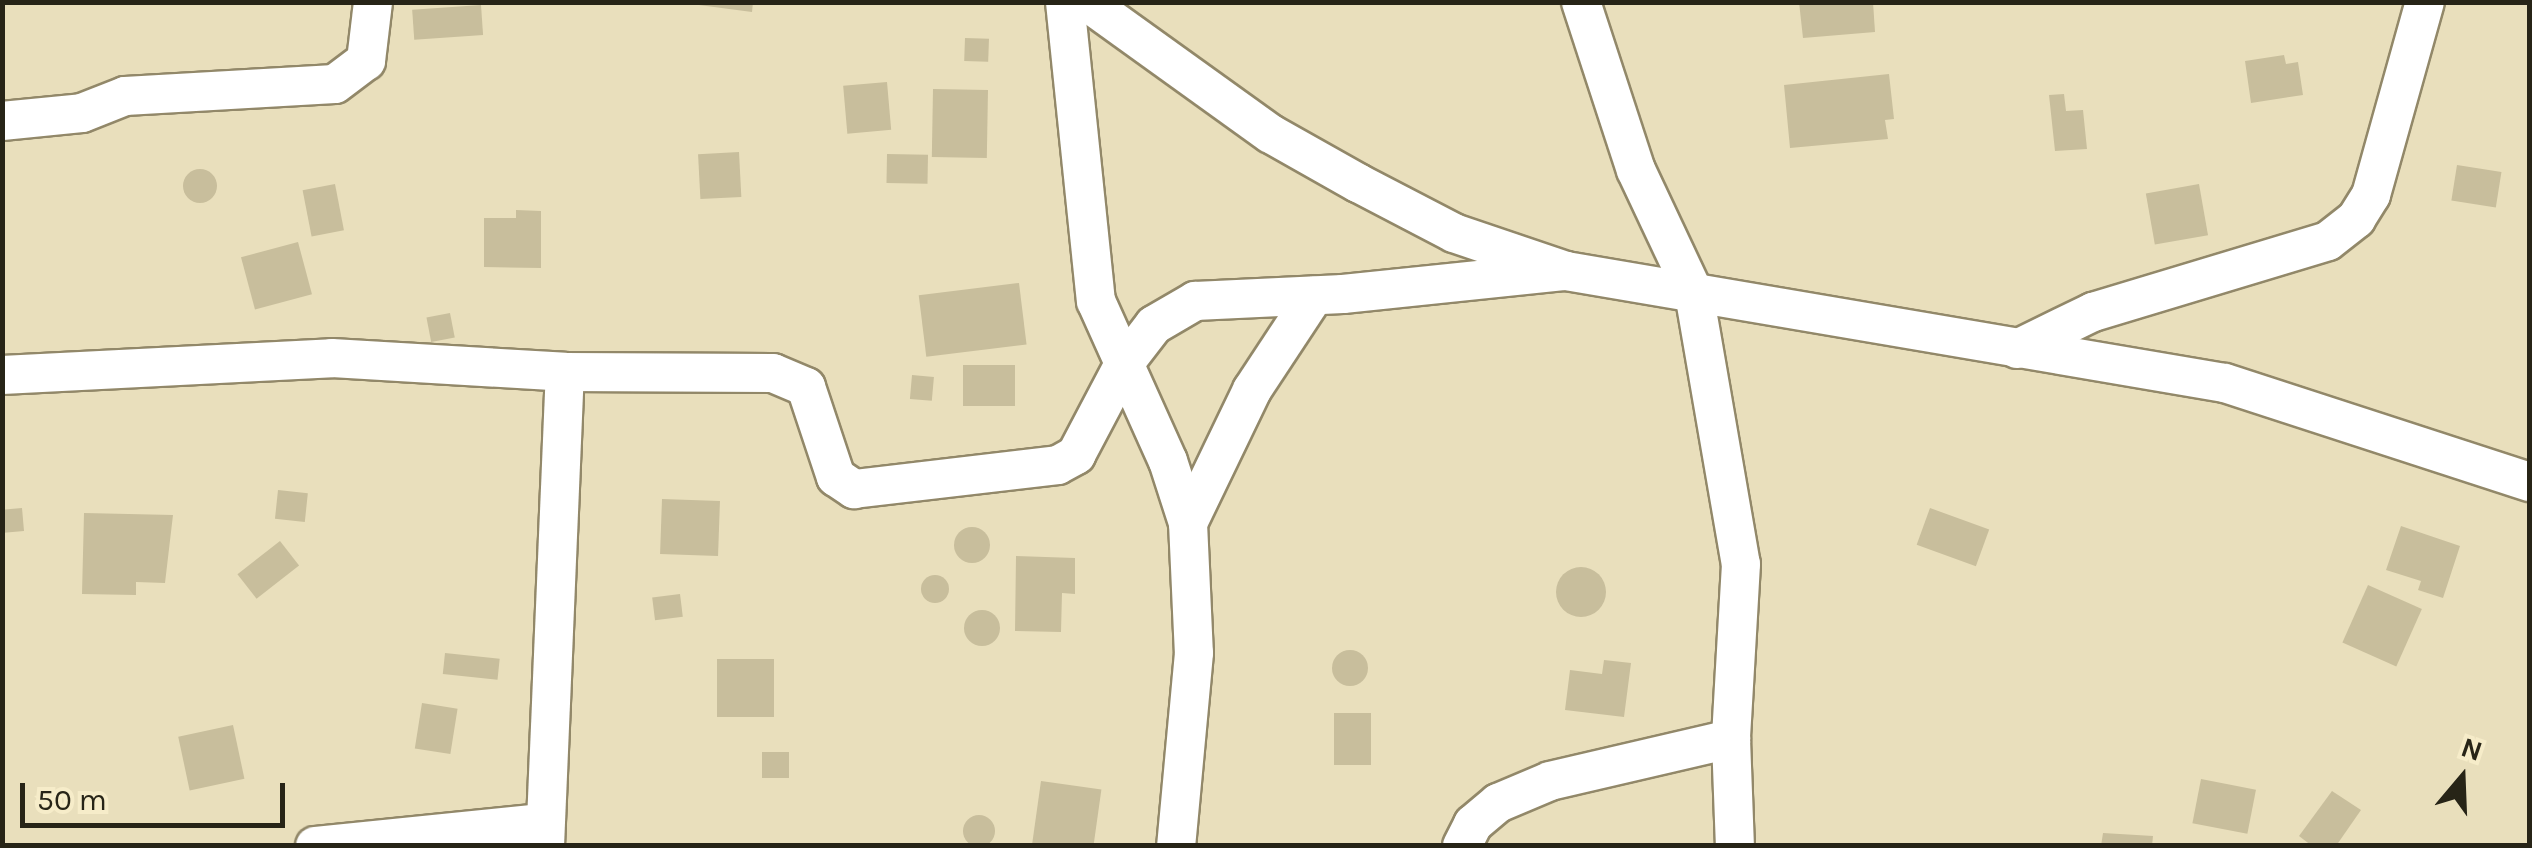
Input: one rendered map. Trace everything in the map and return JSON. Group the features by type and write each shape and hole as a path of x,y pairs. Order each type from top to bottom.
{"street":[{"path":"2,121 82,113 125,96 335,84 366,61 373,2"},
{"path":"1065,2 1096,302 1188,522 1194,654 1176,846"},
{"path":"1087,2 1271,134 1340,173 1454,233 1566,271 2224,383 2530,482"},
{"path":"1581,2 1636,170 1694,293 1741,564 1732,739 1735,846"},
{"path":"2017,349 2093,312 2328,241 2356,219 2371,195 2425,2"},
{"path":"2,375 332,358 565,372 790,376 806,387 836,477 854,488 1058,465 1076,454 1090,434 1124,364 1154,325 1195,302 1314,296 1566,271"},
{"path":"1188,522 1252,390 1314,296"},
{"path":"315,846 543,834 565,372"},
{"path":"1462,846 1473,824 1498,804 1550,781 1732,739"}],"building":[{"path":"676,2 753,2 752,12"},
{"path":"1799,2 1873,2 1875,32 1803,38"},
{"path":"481,5 483,35 414,40 412,10"},
{"path":"965,38 989,39 988,62 964,61"},
{"path":"2284,55 2286,64 2298,62 2303,95 2251,103 2245,61"},
{"path":"1889,74 1894,119 1885,120 1888,139 1790,148 1784,85"},
{"path":"887,82 891,130 847,134 843,86"},
{"path":"933,89 988,90 987,158 932,157"},
{"path":"2064,94 2066,111 2083,110 2087,149 2055,151 2049,95"},
{"path":"739,152 741,197 700,199 698,154"},
{"path":"887,154 928,155 927,184 886,183"},
{"path":"2457,165 2501,172 2496,208 2451,201"},
{"path":"200,169 212,174 217,186 212,198 200,203 188,198 183,186 188,174"},
{"path":"335,184 344,230 312,236 303,190"},
{"path":"2199,184 2208,235 2155,245 2146,193"},
{"path":"516,210 541,211 541,268 484,267 484,218 516,218"},
{"path":"298,242 312,294 255,309 241,257"},
{"path":"1019,283 1027,345 926,357 919,295"},
{"path":"450,313 455,338 431,342 426,318"},
{"path":"963,365 1015,365 1015,406 963,406"},
{"path":"912,375 934,377 932,401 910,399"},
{"path":"278,490 308,493 305,522 275,519"},
{"path":"662,499 720,501 718,556 660,554"},
{"path":"22,508 24,531 4,533 2,510"},
{"path":"1930,508 1989,530 1976,566 1917,545"},
{"path":"84,513 173,515 165,583 136,582 136,595 82,594"},
{"path":"2401,526 2460,546 2443,598 2418,590 2421,581 2386,570"},
{"path":"972,527 985,532 990,545 985,558 972,563 959,558 954,545 959,532"},
{"path":"280,541 299,565 257,599 237,574"},
{"path":"1016,556 1075,558 1075,594 1062,593 1061,632 1015,631"},
{"path":"1581,567 1598,575 1606,592 1598,609 1581,617 1564,609 1556,592 1564,575"},
{"path":"935,575 945,579 949,589 945,599 935,603 925,599 921,589 925,579"},
{"path":"2368,585 2422,609 2396,667 2342,643"},
{"path":"680,594 683,617 655,620 652,597"},
{"path":"982,610 994,616 1000,628 994,640 982,646 970,640 964,628 970,616"},
{"path":"1350,650 1363,655 1368,668 1363,681 1350,686 1337,681 1332,668 1337,655"},
{"path":"445,653 500,659 498,680 443,674"},
{"path":"717,659 774,659 774,717 717,717"},
{"path":"1604,660 1631,663 1624,717 1565,710 1570,670 1602,674"},
{"path":"422,703 458,709 450,754 415,748"},
{"path":"1334,713 1371,713 1371,765 1334,765"},
{"path":"233,725 244,779 190,790 178,737"},
{"path":"762,752 789,752 789,778 762,778"},
{"path":"2201,779 2256,790 2247,834 2192,823"},
{"path":"1041,781 1101,789 1093,846 1032,846"},
{"path":"2332,791 2361,810 2336,846 2312,846 2299,836"},
{"path":"979,815 990,820 995,831 990,842 979,847 968,842 963,831 968,820"},
{"path":"2103,833 2153,836 2152,846 2101,846"}]}
